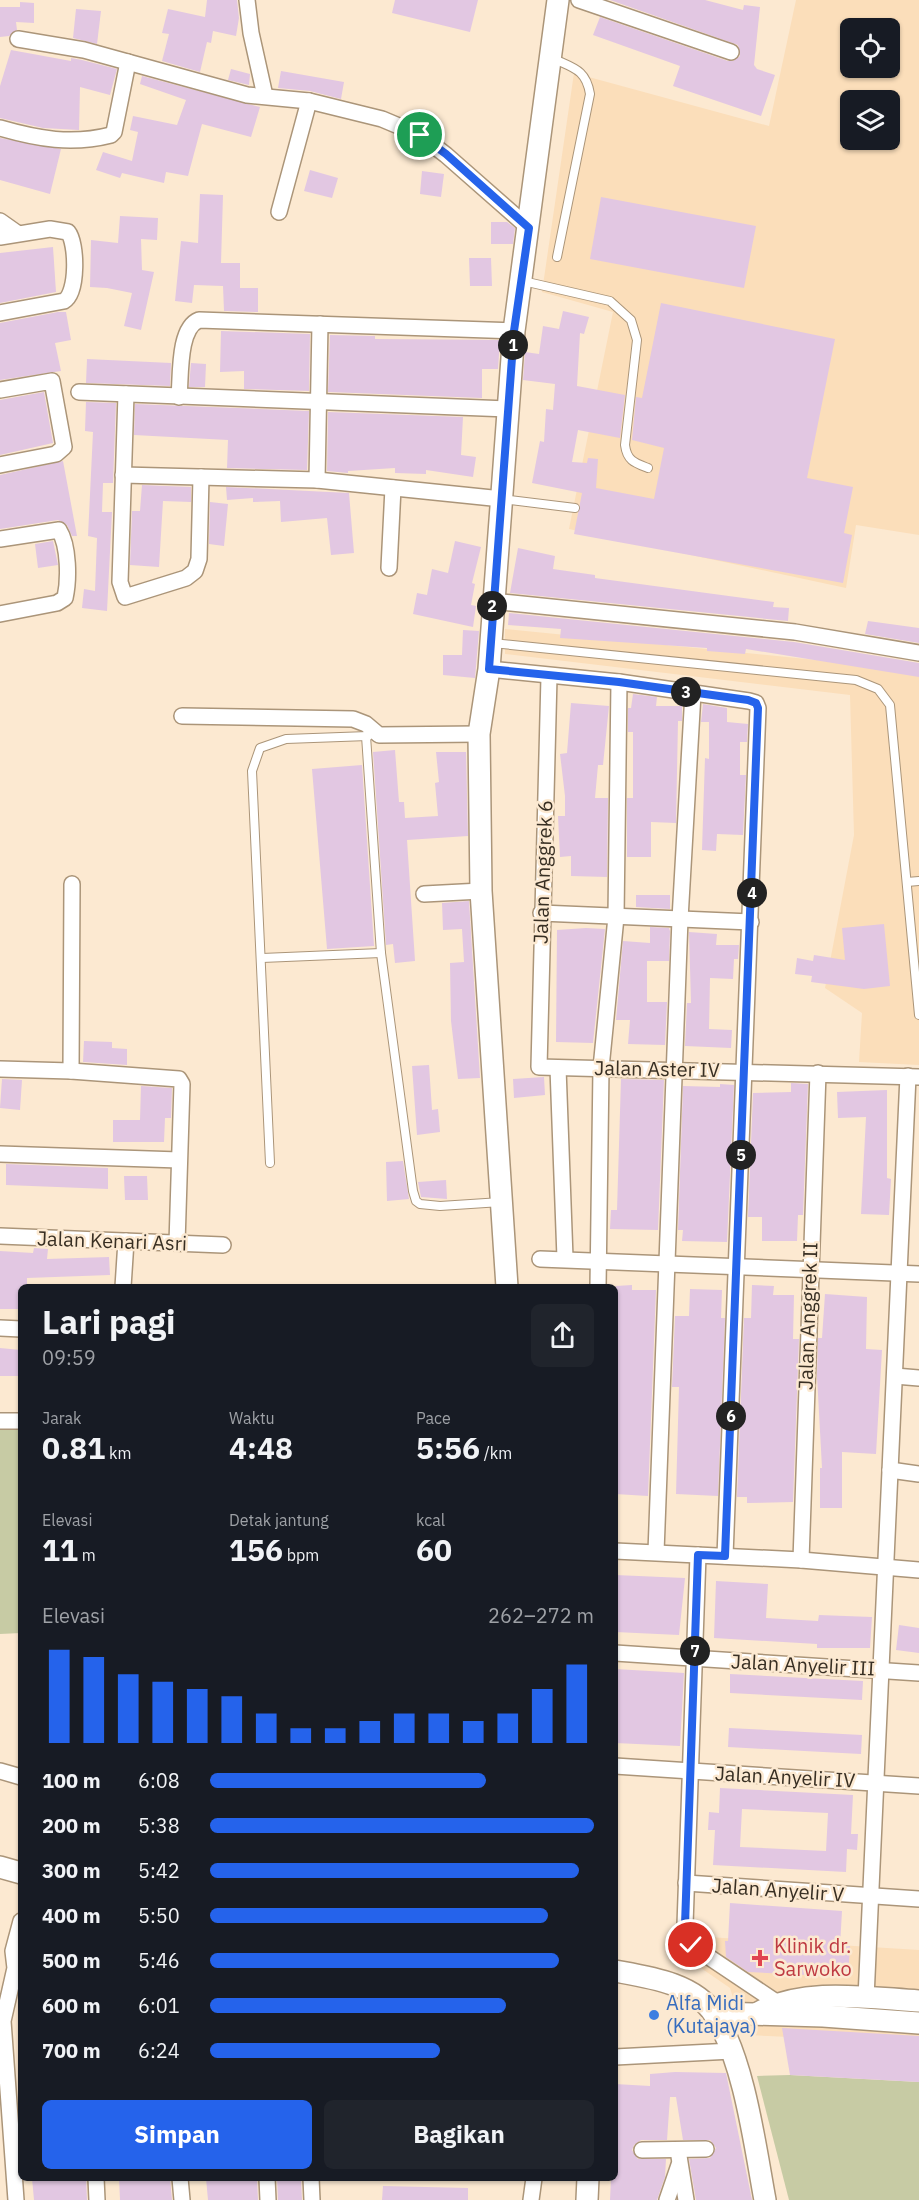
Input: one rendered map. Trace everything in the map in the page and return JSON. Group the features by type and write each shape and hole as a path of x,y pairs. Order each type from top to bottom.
{"street":[{"path":"247,0 250,33 265,96"},
{"path":"507,1284 481,891 479,734 489,669 492,601 514,331 558,0"},
{"path":"579,0 731,52"},
{"path":"18,39 84,50 230,91 309,101 382,119 420,135 446,154 529,228"},
{"path":"0,128 40,139 62,141 111,135 114,132 128,62"},
{"path":"279,212 309,101"},
{"path":"0,221 17,233"},
{"path":"0,237 56,228 69,233 73,248 74,290 64,301 0,313"},
{"path":"179,396 185,334 198,320 514,331"},
{"path":"317,480 320,324"},
{"path":"0,390 52,381 64,447 56,454 0,465"},
{"path":"79,392 508,409"},
{"path":"126,394 120,582 123,595 128,597 186,578 197,567 201,477"},
{"path":"123,475 317,480 502,499"},
{"path":"389,568 393,488"},
{"path":"0,539 59,530 64,543 66,588 65,598 57,603 0,614"},
{"path":"492,601 795,632 919,653"},
{"path":"489,669 549,677 619,682 748,700 756,703 758,708 752,922 725,1556"},
{"name":"Jalan Anggrek 6","path":"539,1067 541,913 549,677"},
{"path":"598,1284 601,1068 616,916 619,682"},
{"path":"656,1552 680,919 693,693"},
{"path":"182,716 353,719 366,724 372,736 479,734"},
{"path":"71,1071 72,884"},
{"path":"424,894 481,891"},
{"path":"541,913 752,922"},
{"name":"Jalan Aster IV","path":"539,1067 914,1076"},
{"path":"558,1068 566,1258"},
{"path":"0,1069 71,1071 179,1079 182,1084 177,1243"},
{"name":"Jalan Anggrek II","path":"801,1560 809,1268 818,1073"},
{"path":"866,1998 899,1272 912,1167 914,1076"},
{"path":"0,1154 179,1160"},
{"name":"Jalan Kenari Asri","path":"0,1236 223,1245"},
{"path":"123,1284 126,1241"},
{"path":"540,1259 566,1258 919,1274"},
{"path":"0,1328 18,1329"},
{"path":"895,1376 919,1378"},
{"path":"0,1421 18,1421"},
{"path":"890,1470 919,1474"},
{"path":"618,1551 886,1565 919,1570"},
{"path":"698,1555 685,1925 691,1945 780,2010"},
{"name":"Jalan Anyelir III","path":"618,1653 919,1673"},
{"name":"Jalan Anyelir IV","path":"618,1766 919,1786"},
{"path":"0,1771 18,1776"},
{"path":"0,1867 18,1872"},
{"path":"0,1881 18,1886"},
{"name":"Jalan Anyelir V","path":"686,1883 919,1899"},
{"path":"16,2200 2,2022 18,1965 13,1951 18,1932"},
{"path":"618,1972 673,1983 699,1999 714,2013 732,2051 765,2200"},
{"path":"714,2013 756,2014 824,2007 866,1998 919,2001"},
{"path":"824,2007 919,2023"},
{"path":"618,2057 732,2051"},
{"path":"642,2150 679,2157 706,2149"},
{"path":"667,2200 679,2157"},
{"path":"679,2157 686,2200"},
{"path":"96,2181 97,2200"},
{"path":"180,2181 182,2200"},
{"path":"267,2181 268,2200"},
{"path":"311,2181 312,2200"},
{"path":"531,2200 534,2181"},
{"path":"587,2200 588,2181"}],"lane":[{"path":"550,57 582,72 588,82 590,94 557,256"},
{"path":"522,281 610,301 631,320 637,340 625,446 627,457 632,462 648,468"},
{"path":"502,499 575,508"},
{"path":"490,643 856,680 878,688 890,705 919,1012"},
{"path":"270,1163 252,771 260,748 286,739 372,736 381,953 416,1201 420,1204 440,1206 503,1202"},
{"path":"907,882 919,881"},
{"path":"910,911 919,916"},
{"path":"262,958 381,953"}],"shaded area":[{"path":"796,0 919,0 919,535 856,525 846,588 569,529 613,312 542,292 574,73 769,126"},
{"path":"505,629 846,663 919,676 919,1065 859,1062 862,1013 825,988 854,835 850,695 505,654"},
{"path":"708,1937 919,1950 919,2043 745,2035 730,1988 682,1955"}],"green space":[{"path":"0,1423 18,1423 18,1633 0,1634"},
{"path":"790,2075 919,2082 919,2200 789,2200 757,2076"}],"building":[{"path":"207,0 237,0 239,18 236,36 213,31 211,43 207,42 200,72 162,61 169,34 162,33 168,9 205,17"},
{"path":"395,0 478,0 470,32 392,13"},
{"path":"610,0 705,0 743,10 744,5 760,7 754,65 757,69 775,75 761,116 673,86 680,66 593,35 600,17 728,61 733,61 740,56 738,45"},
{"path":"20,2 34,3 34,23 16,22 17,30 9,36 0,37 0,7 20,7"},
{"path":"76,9 101,11 97,44 73,38"},
{"path":"11,50 71,61 71,58 117,69 110,95 80,87 79,130 43,128 0,118 0,86"},
{"path":"231,69 250,74 249,85 228,80"},
{"path":"281,71 344,82 341,99 310,91 278,88"},
{"path":"142,76 260,107 251,137 202,124 188,176 166,172 164,183 122,173 120,178 96,170 103,152 132,161 138,132 130,130 133,116 177,125 186,100 140,84"},
{"path":"0,138 61,149 50,194 0,180"},
{"path":"310,170 338,178 332,198 304,191"},
{"path":"422,171 444,174 441,197 420,194"},
{"path":"200,194 223,195 221,263 240,263 240,288 258,288 258,312 224,311 223,286 194,285 192,303 175,301 181,241 198,243"},
{"path":"601,197 756,226 744,288 590,259"},
{"path":"120,216 158,218 157,240 141,239 142,270 154,272 141,330 124,326 132,293 90,287 91,240 118,243"},
{"path":"491,222 507,222 515,228 513,244 491,244"},
{"path":"53,247 56,292 0,303 0,253"},
{"path":"469,258 491,258 492,286 470,286"},
{"path":"661,303 835,339 807,478 853,487 844,533 852,535 843,583 574,534 582,493 532,483 540,441 544,442 546,409 553,410 555,384 523,380 525,352 539,354 543,326 559,329 563,311 589,317 584,334 580,333 577,386 625,395 620,438 578,430 572,462 587,463 588,458 598,459 596,488 654,499 664,448 632,440 636,397 642,398"},
{"path":"66,312 71,340 55,343 61,371 0,380 0,323"},
{"path":"221,331 310,334 309,391 244,389 244,371 220,372"},
{"path":"330,335 375,336 375,339 500,340 498,369 482,369 482,398 328,392"},
{"path":"87,359 171,363 170,386 86,383"},
{"path":"191,363 206,364 205,387 189,387"},
{"path":"44,392 53,443 0,455 0,400"},
{"path":"86,402 116,403 113,483 103,483 102,512 112,512 107,611 82,608 84,589 95,591 97,538 88,536 93,432 85,431"},
{"path":"135,404 309,411 307,470 227,468 228,440 134,435"},
{"path":"328,412 463,417 461,455 476,457 473,477 426,470 426,474 395,473 395,468 348,471 348,473 327,471"},
{"path":"63,461 77,536 72,536 67,525 58,520 0,529 0,475"},
{"path":"142,485 191,487 191,502 163,501 159,567 130,565 132,511 140,511"},
{"path":"226,487 349,493 354,553 331,555 327,518 281,522 280,501 253,502 253,498 227,500"},
{"path":"210,502 228,504 224,546 209,544"},
{"path":"53,541 58,565 38,568 35,544"},
{"path":"455,541 481,547 472,583 475,584 471,605 476,606 473,627 413,614 417,593 427,595 432,569 448,573"},
{"path":"518,548 555,556 553,569 595,575 595,578 774,602 773,607 789,608 788,621 510,593"},
{"path":"509,613 794,642 919,663 919,677 746,649 745,654 707,651 707,648 560,638 561,629 508,625"},
{"path":"868,621 919,628 919,643 865,634"},
{"path":"463,630 479,631 475,678 443,675 443,655 462,655"},
{"path":"633,694 657,697 656,706 682,706 682,721 678,721 676,823 651,822 651,857 627,857 627,798 633,798 633,732 628,732 628,708 631,708"},
{"path":"571,703 609,706 603,765 598,765 595,798 608,798 607,877 571,876 571,856 560,857 558,816 565,816 565,796 560,754 567,753"},
{"path":"703,704 727,708 727,722 748,724 747,742 740,742 740,775 746,775 743,835 717,834 716,851 702,850 705,758 709,759 709,722 701,722"},
{"path":"395,750 399,802 404,802 405,818 438,816 435,783 439,782 436,752 466,752 468,836 407,840 415,961 395,963 393,944 386,945 373,752"},
{"path":"362,765 374,946 327,949 312,769"},
{"path":"636,895 670,895 670,909 636,907"},
{"path":"469,901 480,1078 458,1079 451,1021 450,963 464,962 462,929 443,930 442,903"},
{"path":"884,924 890,986 864,989 811,982 812,976 795,974 797,958 813,961 814,955 845,960 842,928"},
{"path":"650,927 669,928 670,931 669,961 647,961 647,1002 667,1002 665,1045 628,1044 630,1020 616,1020 623,941 650,943"},
{"path":"605,929 593,1043 556,1042 557,930"},
{"path":"689,932 717,934 716,945 739,945 738,959 734,959 733,979 710,978 709,1029 732,1030 731,1048 685,1046 687,1003 691,1003"},
{"path":"84,1041 112,1042 112,1048 127,1049 127,1065 83,1062"},
{"path":"429,1065 432,1110 438,1109 440,1132 417,1135 412,1066"},
{"path":"544,1077 545,1095 514,1098 513,1079"},
{"path":"2,1079 22,1080 20,1110 0,1108"},
{"path":"621,1079 664,1080 658,1230 610,1229 611,1210 617,1210"},
{"path":"791,1083 808,1084 803,1215 798,1215 797,1241 762,1241 762,1217 748,1217 753,1093 791,1092"},
{"path":"720,1084 734,1085 727,1242 682,1241 683,1230 678,1230 683,1086 720,1087"},
{"path":"141,1086 172,1088 171,1118 165,1118 164,1142 113,1142 113,1120 140,1120"},
{"path":"887,1090 887,1178 891,1179 889,1215 861,1214 866,1117 838,1118 837,1092"},
{"path":"403,1161 409,1199 387,1201 386,1162"},
{"path":"6,1164 108,1168 108,1189 6,1185"},
{"path":"124,1176 147,1176 148,1200 125,1200"},
{"path":"446,1180 447,1199 421,1197 418,1182"},
{"path":"34,1248 48,1249 47,1259 109,1257 110,1275 27,1278 27,1284 18,1284 18,1309 0,1309 0,1251 33,1253"},
{"path":"632,1285 632,1290 656,1290 648,1496 618,1494 618,1286"},
{"path":"752,1285 774,1286 773,1295 794,1295 793,1339 799,1339 793,1502 747,1503 747,1497 737,1497 744,1318 751,1318"},
{"path":"690,1289 722,1290 721,1318 725,1318 718,1496 676,1494 679,1387 672,1387 675,1316 689,1316"},
{"path":"825,1294 867,1297 866,1349 882,1350 876,1454 842,1452 842,1508 820,1508 820,1468 822,1468 817,1376 818,1338 822,1338"},
{"path":"0,1348 18,1350 18,1376 0,1376"},
{"path":"618,1575 685,1578 679,1635 618,1632"},
{"path":"716,1581 768,1584 766,1618 818,1621 819,1615 872,1617 870,1648 817,1648 817,1644 714,1638"},
{"path":"899,1625 919,1628 919,1653 896,1650"},
{"path":"618,1669 684,1673 680,1746 618,1743"},
{"path":"730,1674 863,1681 862,1700 730,1693"},
{"path":"729,1728 862,1735 861,1754 728,1747"},
{"path":"720,1788 853,1795 851,1834 858,1834 857,1850 847,1849 846,1872 713,1865 715,1830 708,1830 709,1812 719,1813","holes":["742,1809 828,1813 826,1851 740,1847"]},
{"path":"730,1903 842,1911 840,1946 850,1946 848,1977 748,1972 726,1957 725,1941 728,1941"},
{"path":"782,2028 919,2036 919,2082 790,2075"},
{"path":"726,2073 752,2200 696,2200 689,2159 710,2158 716,2148 710,2140 683,2140 676,2097 670,2097 667,2140 641,2140 634,2145 632,2150 638,2159 666,2159 665,2177 657,2200 610,2200 611,2181 618,2181 618,2084 650,2086 650,2074"},
{"path":"32,2181 86,2181 87,2200 34,2200"},
{"path":"119,2181 170,2181 172,2200 120,2200"},
{"path":"206,2181 257,2181 258,2200 208,2200"},
{"path":"277,2181 301,2181 302,2200 278,2200"},
{"path":"383,2186 468,2188 468,2200 382,2200"}],"place":[{"name":"Klinik dr. Sarwoko","path":"760,1958"},
{"name":"Alfa Midi (Kutajaya)","path":"654,2015"}],"route":[{"path":"420,135 446,154 529,228 514,331 492,601 489,669 549,677 619,682 748,700 756,703 758,708 752,922 725,1556 698,1555 685,1925 691,1945"}]}
